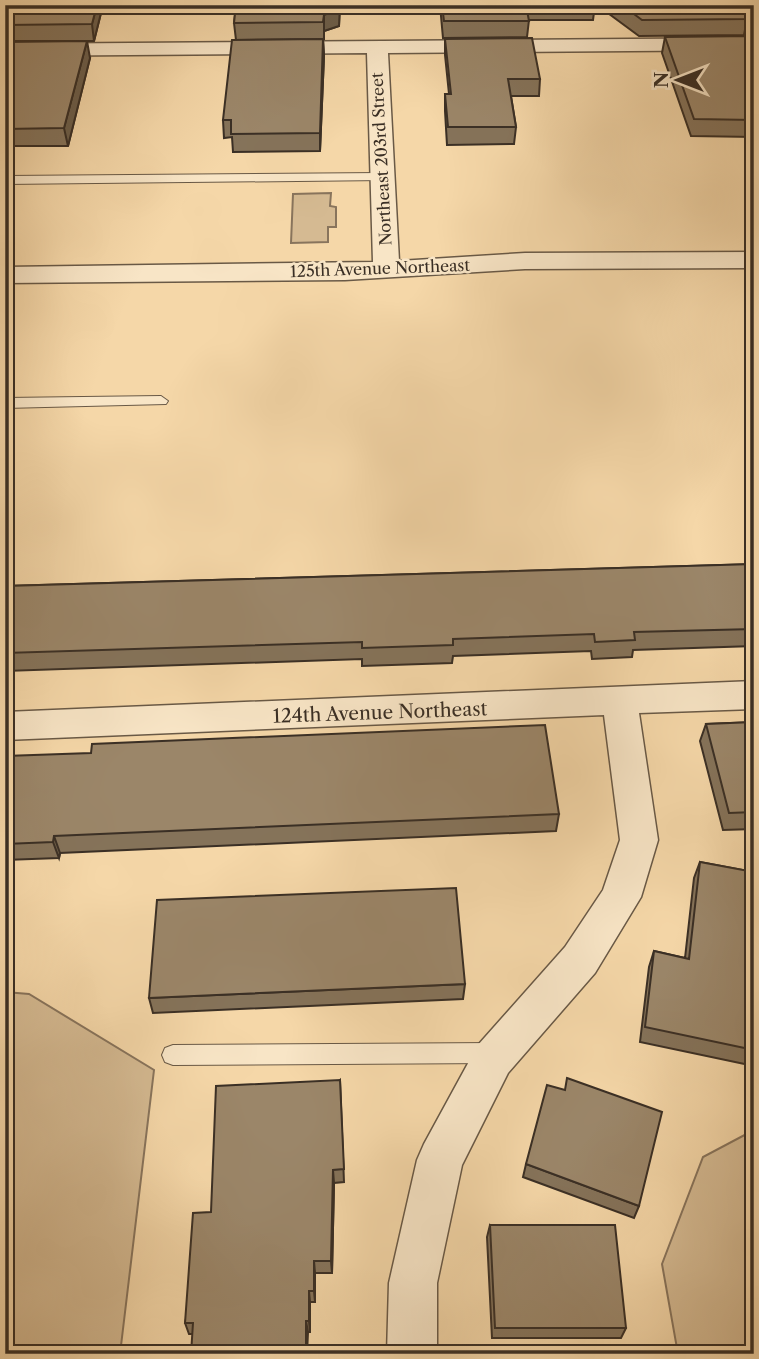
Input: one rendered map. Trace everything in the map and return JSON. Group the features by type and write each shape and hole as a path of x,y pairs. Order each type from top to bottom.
{"street":[{"path":"5,50 754,44"},
{"name":"Northeast 203rd Street","path":"377,48 386,270"},
{"name":"125th Avenue Northeast","path":"5,275 386,270 525,261 754,260"},
{"name":"124th Avenue Northeast","path":"5,726 754,695"},
{"path":"412,1354 413,1283 440,1160 499,1053 580,960 621,897 639,840 620,702"}],"lane":[{"path":"5,180 381,177"},
{"path":"5,402 161,401"},
{"path":"173,1055 499,1053"}],"shaded area":[{"path":"331,193 330,206 336,207 336,227 328,227 328,242 291,243 293,194"},
{"path":"5,992 29,994 154,1070 120,1354 5,1354"},
{"path":"754,1130 754,1354 678,1354 662,1264 703,1157"}],"building":[{"path":"12,5 97,5 92,24 5,25"},
{"path":"236,5 339,5 339,9 324,15 323,22 234,23"},
{"path":"442,5 526,5 529,21 444,21"},
{"path":"622,5 741,5 747,19 642,20"},
{"path":"754,36 754,120 694,119 665,37"},
{"path":"532,38 540,79 508,79 516,127 448,127 445,94 451,94 445,39"},
{"path":"323,39 320,133 231,134 231,120 223,120 232,40"},
{"path":"87,41 64,128 5,129 5,42"},
{"path":"754,564 754,629 634,632 635,640 595,642 594,634 453,639 453,645 362,648 362,642 5,653 5,586"},
{"path":"754,722 754,812 729,813 706,724"},
{"path":"545,725 559,814 54,836 53,842 5,844 5,756 91,753 92,744"},
{"path":"700,862 754,872 754,1050 645,1027 654,951 689,959"},
{"path":"456,888 465,984 149,998 157,900"},
{"path":"567,1078 662,1112 639,1206 526,1164 547,1085 565,1090"},
{"path":"340,1080 344,1169 333,1170 331,1261 314,1261 314,1291 309,1291 309,1321 306,1321 306,1354 191,1354 193,1323 185,1323 193,1213 211,1212 216,1086"},
{"path":"490,1225 615,1225 626,1328 495,1328"}]}
